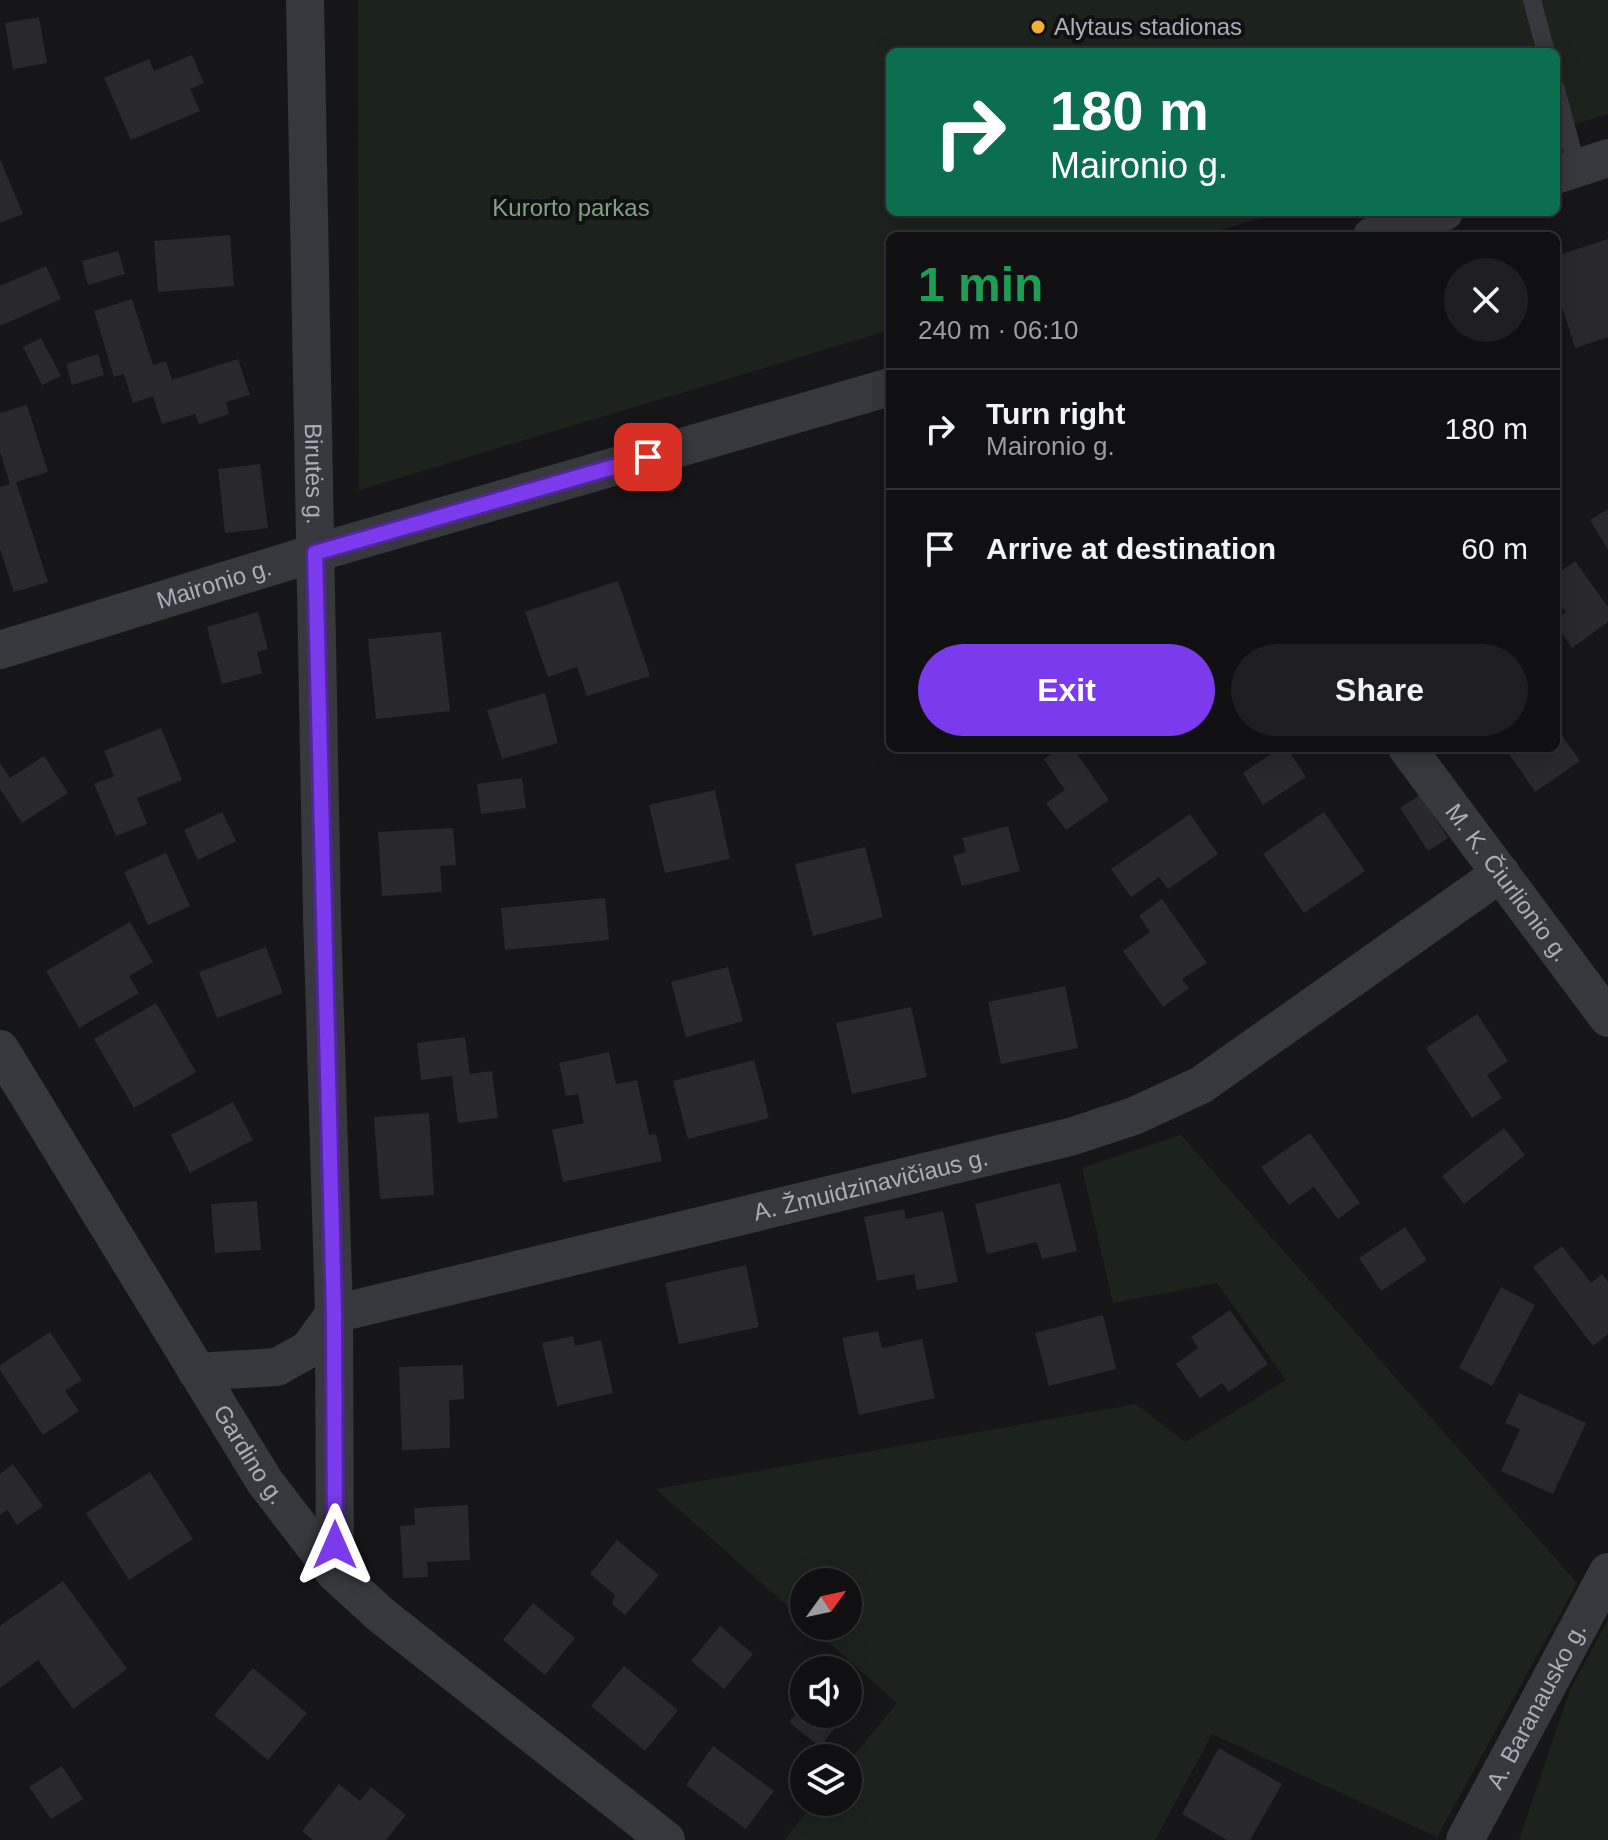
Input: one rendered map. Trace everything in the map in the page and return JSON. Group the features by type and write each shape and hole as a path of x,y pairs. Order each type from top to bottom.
{"street":[{"name":"Birutės g.","path":"305,0 334,1314 335,1573"},
{"path":"1384,232 1432,216"},
{"name":"Maironio g.","path":"0,650 315,553 886,388"},
{"name":"M. K. Čiurlionio g.","path":"1410,752 1608,1018"},
{"name":"A. Žmuidzinavičiaus g.","path":"334,1314 1070,1137 1134,1116 1201,1085 1501,873"},
{"name":"Gardino g.","path":"0,1049 265,1482 335,1573 381,1615 666,1840"},
{"path":"197,1372 277,1367 309,1349 334,1314"},
{"name":"A. Baranausko g.","path":"1465,1840 1608,1572"}],"lane":[{"path":"1532,0 1545,48"},
{"path":"1560,102 1580,167"}],"green space":[{"name":"Kurorto parkas","path":"358,0 1608,0 1608,114 1560,129 1560,48 886,48 886,216 1268,216 1214,232 886,232 886,331 359,490"},
{"path":"1181,1135 1577,1583 1437,1837 1212,1734 1155,1840 784,1840 804,1816 862,1816 862,1746 897,1703 862,1672 862,1656 844,1656 826,1640 862,1640 862,1568 790,1568 790,1609 656,1489 1136,1404 1185,1442 1286,1380 1217,1283 1113,1303 1082,1168"},
{"path":"1608,1620 1608,1840 1519,1840 1570,1690"}],"building":[{"path":"39,17 47,63 13,69 5,23"},
{"path":"192,55 204,83 190,89 200,111 131,140 104,78 149,59 154,71"},
{"path":"0,159 23,214 0,223"},
{"path":"230,235 234,286 158,292 154,241"},
{"path":"1608,239 1608,337 1575,348 1560,300 1560,255"},
{"path":"118,251 125,274 88,285 82,261"},
{"path":"46,266 61,299 0,326 0,286"},
{"path":"132,299 153,365 166,361 172,380 238,359 250,395 226,402 229,414 199,424 195,414 162,424 153,396 133,403 124,374 114,377 94,311"},
{"path":"41,338 61,376 42,385 23,347"},
{"path":"98,354 104,375 72,385 66,364"},
{"path":"27,405 48,472 16,482 48,582 14,592 0,549 0,487 10,484 0,452 0,413"},
{"path":"260,464 268,528 225,533 218,469"},
{"path":"1608,509 1608,550 1590,520"},
{"path":"1575,561 1608,607 1608,622 1572,648 1560,631 1560,616 1566,612 1560,604 1560,572"},
{"path":"618,581 650,676 587,696 577,667 548,677 525,612"},
{"path":"258,612 268,649 257,652 262,673 222,684 207,627"},
{"path":"441,632 450,711 376,719 368,639"},
{"path":"545,693 558,743 502,759 487,710"},
{"path":"161,728 182,780 137,798 147,824 116,836 94,784 114,776 104,751"},
{"path":"1560,733 1580,761 1535,792 1508,752 1560,752"},
{"path":"1055,752 1076,752 1109,800 1066,830 1046,803 1065,790 1044,759"},
{"path":"1274,752 1290,752 1306,777 1263,805 1243,773"},
{"path":"44,756 68,793 22,823 0,789 0,763 10,778"},
{"path":"522,778 526,808 481,814 477,784"},
{"path":"715,790 730,859 665,873 649,805"},
{"path":"1420,795 1448,838 1428,851 1400,808"},
{"path":"222,812 236,841 198,860 184,830"},
{"path":"1324,812 1365,871 1304,913 1263,854"},
{"path":"1190,814 1218,854 1168,889 1159,877 1131,897 1111,869"},
{"path":"1008,826 1020,871 962,886 953,856 966,852 962,838"},
{"path":"453,828 456,865 440,866 442,892 382,896 378,832"},
{"path":"865,847 883,917 813,936 795,864"},
{"path":"166,853 190,906 148,925 124,872"},
{"path":"605,898 609,940 505,950 501,908"},
{"path":"1162,899 1207,963 1182,979 1189,988 1163,1007 1123,951 1150,932 1139,916"},
{"path":"130,922 153,962 129,976 139,993 79,1028 46,971"},
{"path":"266,947 283,993 217,1018 199,972"},
{"path":"728,967 743,1021 686,1037 671,982"},
{"path":"1065,986 1078,1048 1001,1064 988,1002"},
{"path":"156,1003 196,1072 134,1108 94,1039"},
{"path":"911,1007 927,1077 852,1094 836,1023"},
{"path":"1477,1014 1508,1061 1487,1075 1502,1098 1472,1118 1426,1048"},
{"path":"465,1037 470,1074 492,1071 498,1118 458,1123 452,1076 421,1080 417,1043"},
{"path":"609,1052 616,1084 637,1080 649,1135 656,1134 662,1161 563,1182 552,1130 584,1123 578,1094 566,1096 559,1063"},
{"path":"754,1060 769,1118 688,1139 673,1081"},
{"path":"233,1102 253,1140 190,1173 171,1135"},
{"path":"429,1113 434,1195 380,1199 374,1117"},
{"path":"1504,1128 1525,1155 1464,1204 1442,1176"},
{"path":"1310,1133 1360,1203 1338,1219 1314,1187 1289,1205 1261,1167"},
{"path":"1060,1183 1077,1251 1042,1259 1037,1242 987,1254 975,1204"},
{"path":"257,1201 261,1250 215,1253 211,1204"},
{"path":"904,1209 906,1219 943,1211 958,1282 917,1290 914,1274 877,1281 864,1217"},
{"path":"1405,1227 1427,1260 1381,1291 1359,1258"},
{"path":"1562,1246 1591,1283 1602,1274 1608,1282 1608,1334 1593,1346 1533,1267"},
{"path":"746,1265 759,1327 679,1344 665,1283"},
{"path":"1501,1287 1535,1305 1492,1386 1459,1368"},
{"path":"1230,1310 1268,1364 1229,1392 1222,1383 1200,1398 1176,1364 1198,1348 1191,1337"},
{"path":"1103,1315 1116,1369 1049,1386 1035,1333"},
{"path":"878,1331 882,1348 922,1339 935,1398 859,1415 842,1338"},
{"path":"50,1332 82,1380 65,1391 79,1411 43,1435 0,1370 0,1365"},
{"path":"573,1336 575,1346 601,1340 613,1393 557,1406 542,1343"},
{"path":"463,1365 464,1399 449,1400 450,1448 402,1450 399,1367"},
{"path":"1519,1393 1586,1423 1553,1494 1501,1471 1520,1429 1505,1423"},
{"path":"13,1464 43,1506 17,1525 7,1510 0,1515 0,1474"},
{"path":"150,1472 193,1539 129,1580 86,1513"},
{"path":"468,1505 470,1560 427,1562 428,1577 403,1578 400,1526 415,1525 414,1508"},
{"path":"617,1540 659,1575 625,1615 612,1604 615,1595 590,1574"},
{"path":"63,1581 127,1669 73,1709 38,1660 0,1688 0,1626"},
{"path":"533,1603 575,1638 545,1675 503,1640"},
{"path":"720,1626 753,1654 724,1689 691,1661"},
{"path":"624,1666 678,1710 645,1751 591,1706"},
{"path":"253,1668 307,1713 268,1760 214,1715"},
{"path":"796,1728 835,1728 822,1744 816,1744"},
{"path":"713,1746 774,1791 746,1829 686,1785"},
{"path":"1219,1748 1282,1784 1250,1840 1227,1840 1182,1814"},
{"path":"62,1766 83,1799 51,1819 29,1787"},
{"path":"339,1784 360,1801 371,1787 406,1815 386,1840 313,1840 302,1831"}],"place":[{"name":"Alytaus stadionas","path":"1038,27"}],"route":[{"path":"335,1545 334,1314 315,553 648,457"}]}
